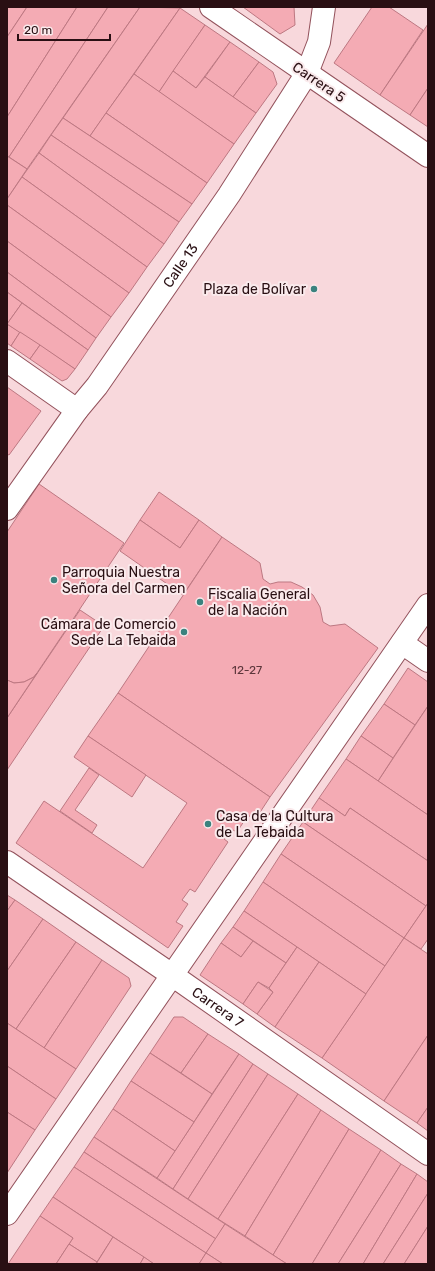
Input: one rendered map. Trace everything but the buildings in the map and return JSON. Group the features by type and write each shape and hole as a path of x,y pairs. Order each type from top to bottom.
{"street":[{"name":"Carrera 5","path":"211,7 428,156"},
{"name":"Calle 13","path":"7,509 76,410 97,386 229,195 307,73 319,42 324,7"},
{"path":"7,361 76,410"},
{"path":"7,1214 428,605"},
{"path":"402,644 428,661"},
{"name":"Carrera 7","path":"7,862 428,1154"}],"place":[{"name":"Plaza de Bolívar","path":"314,289"},
{"name":"Parroquia Nuestra Señora del Carmen","path":"54,580"},
{"name":"Fiscalia General de la Nación","path":"200,602"},
{"name":"Cámara de Comercio Sede La Tebaida","path":"184,632"},
{"name":"Casa de la Cultura de La Tebaida","path":"208,824"}]}
